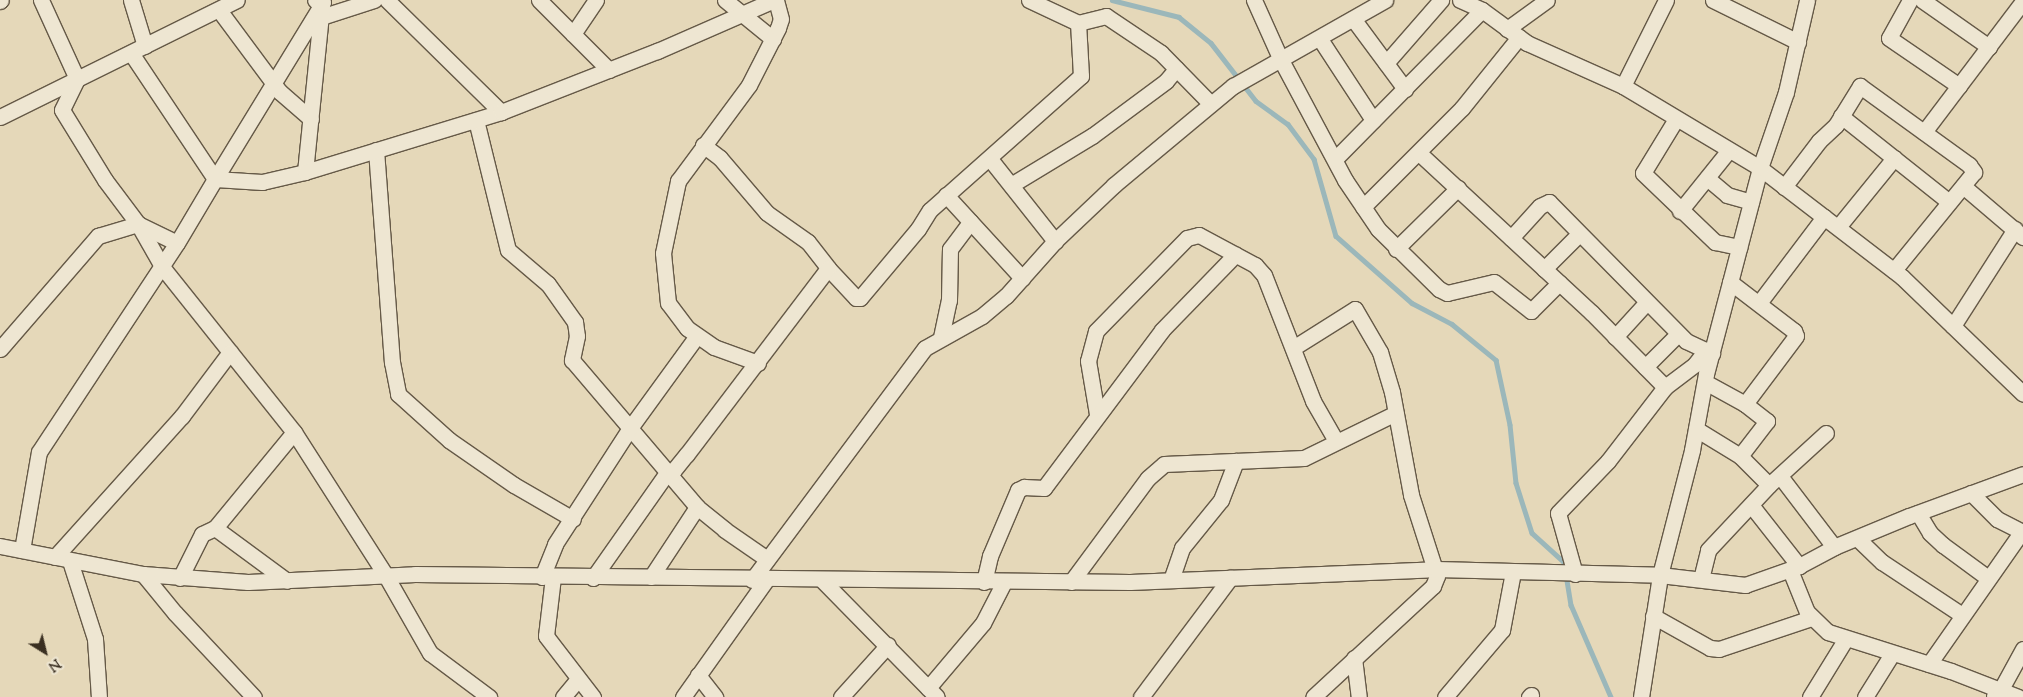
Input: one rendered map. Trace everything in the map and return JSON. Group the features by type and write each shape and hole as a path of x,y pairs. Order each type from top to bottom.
{"street":[{"path":"41,0 77,79"},
{"path":"131,0 138,50 215,179"},
{"path":"0,117 238,0"},
{"path":"321,5 374,0"},
{"path":"387,0 501,112"},
{"path":"539,0 609,70"},
{"path":"573,34 596,0"},
{"path":"725,0 773,38"},
{"path":"215,179 262,182 305,172 476,120 609,70 775,0 781,19 746,89 678,181 663,253 668,303 696,337 758,363"},
{"path":"1029,0 1078,23 1106,16 1161,53 1211,104"},
{"path":"1254,0 1280,60 1363,207 1396,249 1439,289 1447,293 1494,282 1531,311 1559,283"},
{"path":"682,697 759,580 767,559 925,348 941,337 982,316 1022,278 1055,241 1114,185 1233,86 1354,20 1385,0"},
{"path":"1386,63 1441,0"},
{"path":"1462,0 1482,10 1538,49 1623,86 1760,168 1894,270 2023,394"},
{"path":"1363,207 1476,93 1513,33 1547,0"},
{"path":"1623,86 1666,0"},
{"path":"1713,0 1798,42"},
{"path":"1642,697 1660,575 1696,429 1709,351 1730,282 1760,168 1786,92 1807,0"},
{"path":"1910,0 1889,38 1959,86"},
{"path":"1922,0 1988,47"},
{"path":"1924,132 1988,47 2016,3"},
{"path":"22,550 39,452 163,268 321,5"},
{"path":"305,172 321,5"},
{"path":"219,10 273,83 311,119"},
{"path":"1335,159 1482,10"},
{"path":"1354,20 1405,89"},
{"path":"703,145 720,158 767,213 808,242 828,268 856,298 860,298 946,195 990,159 1081,76 1078,23"},
{"path":"1320,39 1374,120"},
{"path":"1010,185 1092,136 1166,82 1176,69"},
{"path":"77,79 62,110 105,180 138,224 163,268 294,432 386,576 430,653 489,697"},
{"path":"1784,187 1841,116 1857,88 1862,86 1973,168 1974,172 1894,270"},
{"path":"1841,116 1950,202"},
{"path":"1676,119 1643,173 1680,211 1715,242 1739,247"},
{"path":"476,120 508,250 548,284 575,322 577,336 572,360 666,474 698,507 725,530 767,559"},
{"path":"376,150 390,342 398,394 450,440 514,485 573,519"},
{"path":"1680,211 1729,150"},
{"path":"1419,152 1559,283 1665,387"},
{"path":"1838,227 1894,158"},
{"path":"990,159 1055,241"},
{"path":"1707,178 1727,195 1751,202"},
{"path":"1953,326 2019,233 1963,186"},
{"path":"1396,249 1458,188"},
{"path":"946,195 1022,278"},
{"path":"1511,238 1545,202 1549,202 1678,334 1690,344 1709,351"},
{"path":"1760,303 1824,217"},
{"path":"941,337 949,300 950,249 970,222"},
{"path":"0,349 98,236 138,224 177,243"},
{"path":"1544,269 1579,234"},
{"path":"1098,414 1088,361 1096,331 1187,238 1199,235 1254,266 1264,275 1313,401 1336,441"},
{"path":"984,582 990,556 1018,490 1024,487 1044,488 1162,330 1235,255"},
{"path":"593,578 666,474 673,471 758,363 828,268"},
{"path":"1730,282 1760,303 1794,331 1796,336 1745,404"},
{"path":"1615,337 1646,302"},
{"path":"1293,348 1355,309 1380,352 1396,413 1411,495 1436,569 1433,586 1313,697"},
{"path":"1645,367 1678,334"},
{"path":"594,697 546,636 547,577 553,549 630,428 696,337"},
{"path":"1575,574 1558,513 1608,461 1665,387 1709,351"},
{"path":"63,559 182,416 230,352"},
{"path":"1705,382 1745,404 1767,423 1740,456"},
{"path":"1070,582 1154,471 1164,464 1304,458 1396,413"},
{"path":"1696,429 1740,456 1774,481 1834,547"},
{"path":"180,578 202,534 215,528 294,432"},
{"path":"1701,579 1708,550 1774,481 1826,433"},
{"path":"1171,580 1182,548 1221,500 1236,461"},
{"path":"0,546 143,574 248,582 386,576 1070,582 1230,578 1436,569 1660,575 1745,585 1794,568 1834,547 1918,513 2023,474"},
{"path":"1929,664 2022,531 1992,515 1971,493"},
{"path":"1751,506 1794,568 1811,618 1828,632 1845,640 1929,664 1996,694 2018,697"},
{"path":"651,577 698,507"},
{"path":"1918,513 1943,545 1988,578"},
{"path":"215,528 287,580"},
{"path":"1857,538 1882,562 1962,615"},
{"path":"63,559 94,633 98,697"},
{"path":"1445,697 1502,630 1513,572"},
{"path":"143,574 175,613 254,697"},
{"path":"1142,697 1230,578"},
{"path":"821,579 888,644 933,692 983,624 1004,582"},
{"path":"1653,616 1710,648 1719,649 1811,618"},
{"path":"1810,697 1845,640"},
{"path":"841,697 888,644"},
{"path":"1996,694 2023,649"},
{"path":"1865,697 1892,654"},
{"path":"1354,658 1359,697"},
{"path":"698,675 715,697"},
{"path":"563,697 578,679"}],"waterway":[{"path":"1112,0 1179,17 1211,43 1256,101 1288,124 1314,159 1336,236 1412,303 1452,324 1496,360 1510,425 1516,483 1532,533 1564,562 1571,605 1611,697"}]}
